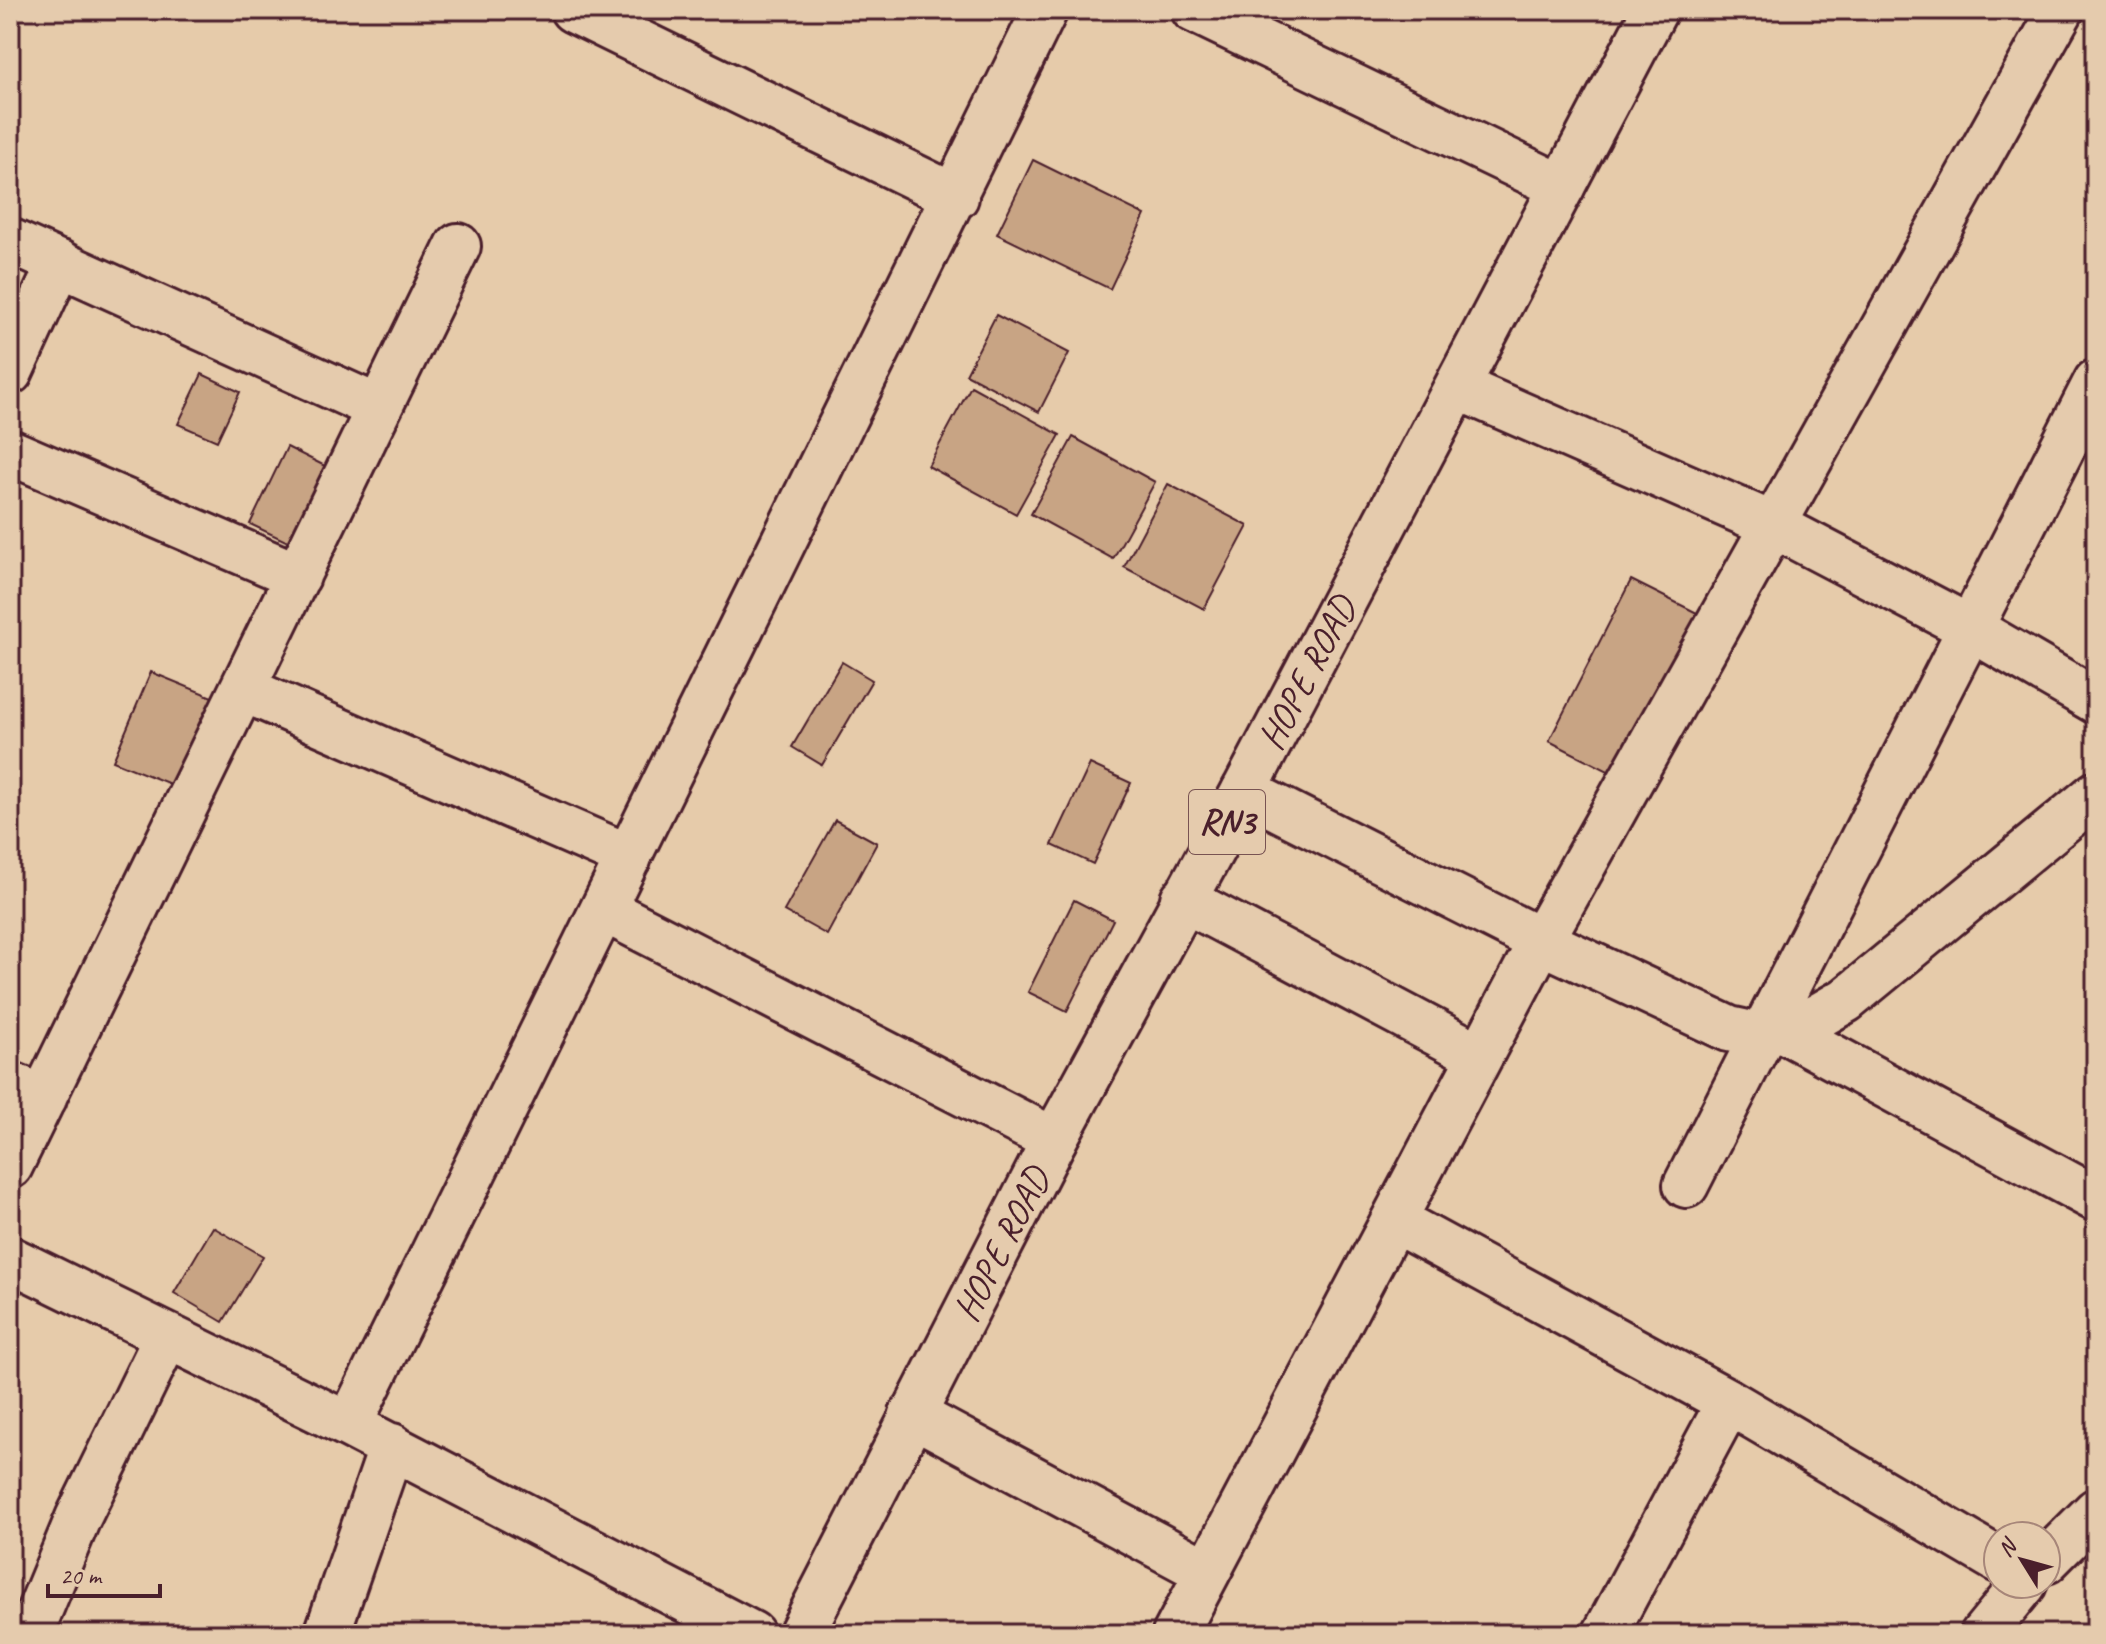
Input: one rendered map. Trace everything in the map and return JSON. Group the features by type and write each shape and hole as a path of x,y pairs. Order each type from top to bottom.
{"main road":[{"path":"349,1425 956,197 1045,10"},
{"path":"1194,10 1562,187"},
{"name":"HOPE ROAD","path":"801,1634 1054,1140 1244,791 1655,10"},
{"path":"1175,1634 1541,941 2061,10"},
{"path":"577,11 956,197"},
{"path":"10,241 379,408"},
{"path":"10,1166 27,1091 243,689 458,246"},
{"path":"10,372 60,263"},
{"path":"1686,1185 1772,1033 1970,628 2096,382"},
{"path":"1458,387 1773,525 1970,628 2096,701"},
{"path":"10,452 298,576"},
{"path":"243,689 629,857"},
{"path":"1244,791 1541,941 1729,1029 1772,1033 2096,1199"},
{"path":"1772,1033 1808,1022 1846,1000 2096,794"},
{"path":"1183,899 1480,1056"},
{"path":"603,909 1054,1140"},
{"path":"1394,1220 1729,1402 1982,1551"},
{"path":"10,1259 392,1446 752,1634"},
{"path":"30,1634 78,1518 167,1336"},
{"path":"1605,1634 1729,1402"},
{"path":"912,1414 1207,1572"},
{"path":"327,1634 392,1446"},
{"path":"2062,1545 2096,1511"},
{"path":"1983,1634 2011,1600"}],"building":[{"path":"1033,160 1145,215 1110,289 997,234"},
{"path":"996,315 1069,353 1039,412 966,374"},
{"path":"202,374 240,392 217,441 178,424"},
{"path":"971,386 1060,435 1016,514 928,466"},
{"path":"1073,437 1155,482 1113,559 1031,514"},
{"path":"287,447 329,468 292,544 250,524"},
{"path":"1168,484 1248,526 1204,609 1124,567"},
{"path":"1631,580 1701,615 1614,774 1549,741"},
{"path":"842,662 872,680 822,765 792,747"},
{"path":"151,672 217,699 180,788 113,761"},
{"path":"1090,764 1131,783 1093,864 1052,845"},
{"path":"835,820 877,843 827,935 784,911"},
{"path":"1074,900 1113,920 1067,1011 1028,992"},
{"path":"213,1227 263,1256 223,1322 174,1293"}]}
